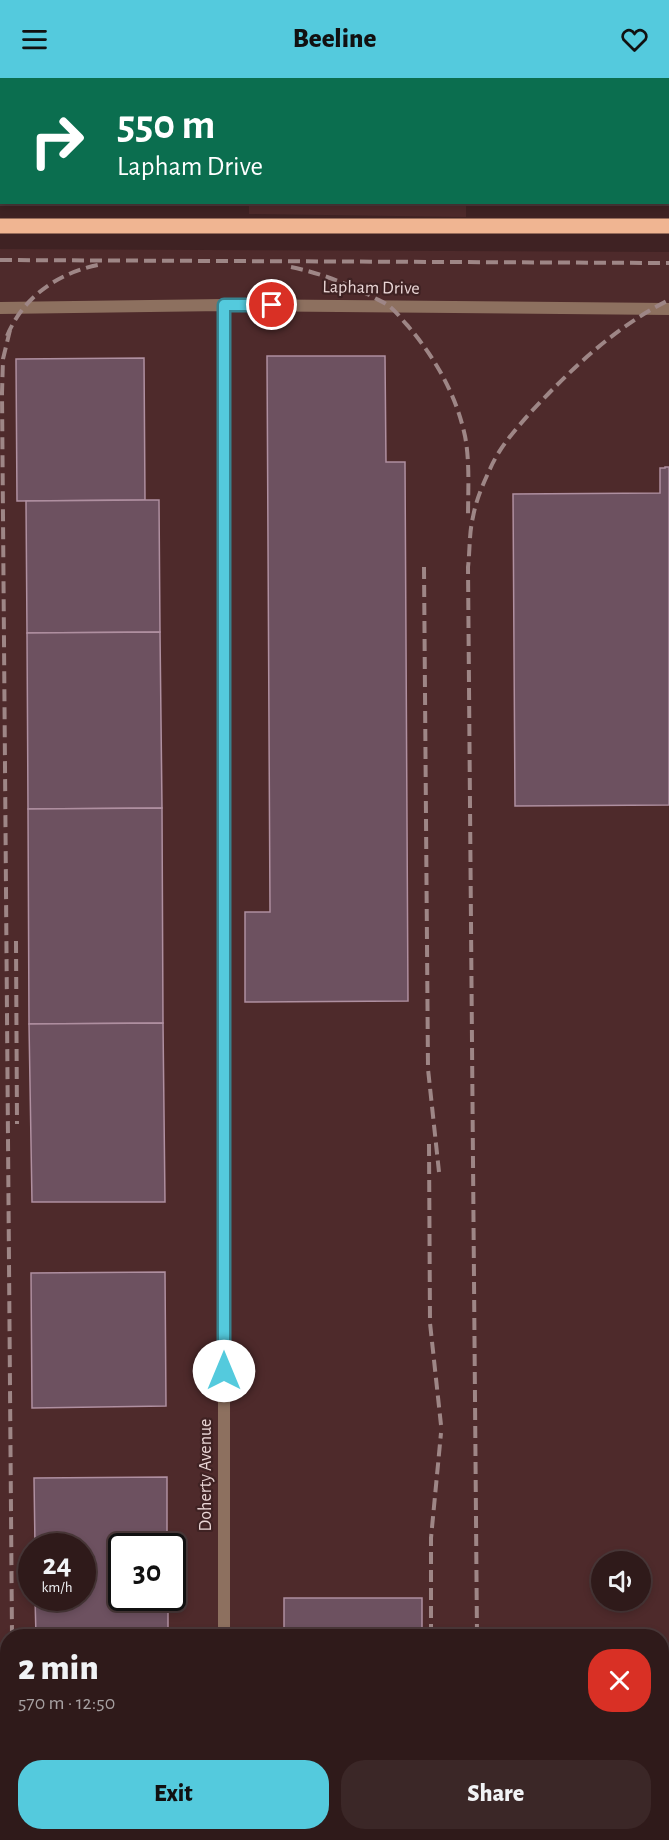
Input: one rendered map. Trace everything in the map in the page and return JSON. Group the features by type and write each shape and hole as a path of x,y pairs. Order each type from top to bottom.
{"main road":[{"path":"0,226 669,226"}],"street":[{"name":"Lapham Drive","path":"0,308 224,305 669,309"},
{"name":"Doherty Avenue","path":"224,305 224,1629"}],"shaded area":[{"path":"249,204 466,204 466,217 249,214"},
{"path":"0,249 669,252 669,1629 0,1629"}],"building":[{"path":"267,356 385,356 386,462 405,462 408,1001 245,1002 245,912 270,912"},
{"path":"144,358 145,500 17,501 16,359"},
{"path":"669,467 669,805 515,806 513,494 660,493 660,468"},
{"path":"159,500 160,632 27,633 26,501"},
{"path":"160,632 162,808 28,809 27,633"},
{"path":"162,808 163,1023 29,1024 28,809"},
{"path":"163,1023 165,1202 32,1202 29,1024"},
{"path":"165,1272 166,1406 32,1408 31,1273"},
{"path":"167,1477 167,1533 108,1533 108,1611 168,1611 168,1629 36,1629 35,1611 96,1611 96,1533 35,1533 34,1478"},
{"path":"284,1598 422,1598 422,1629 284,1629"}],"railway":[{"path":"0,260 669,263"},
{"path":"7,336 22,310 44,289 69,274 98,265"},
{"path":"291,267 333,279 385,303 397,313 427,351 450,391 465,436 468,467 468,519"},
{"path":"477,1629 468,567 471,529 482,486 494,461 530,413 561,381 612,336 669,300"},
{"path":"10,330 3,359 2,393 12,1629"},
{"path":"424,567 428,1069 439,1172"},
{"path":"16,941 17,1124"},
{"path":"429,1144 430,1323 441,1425"},
{"path":"431,1629 431,1538 441,1433"}],"route":[{"path":"224,1371 224,305 272,305"}]}
